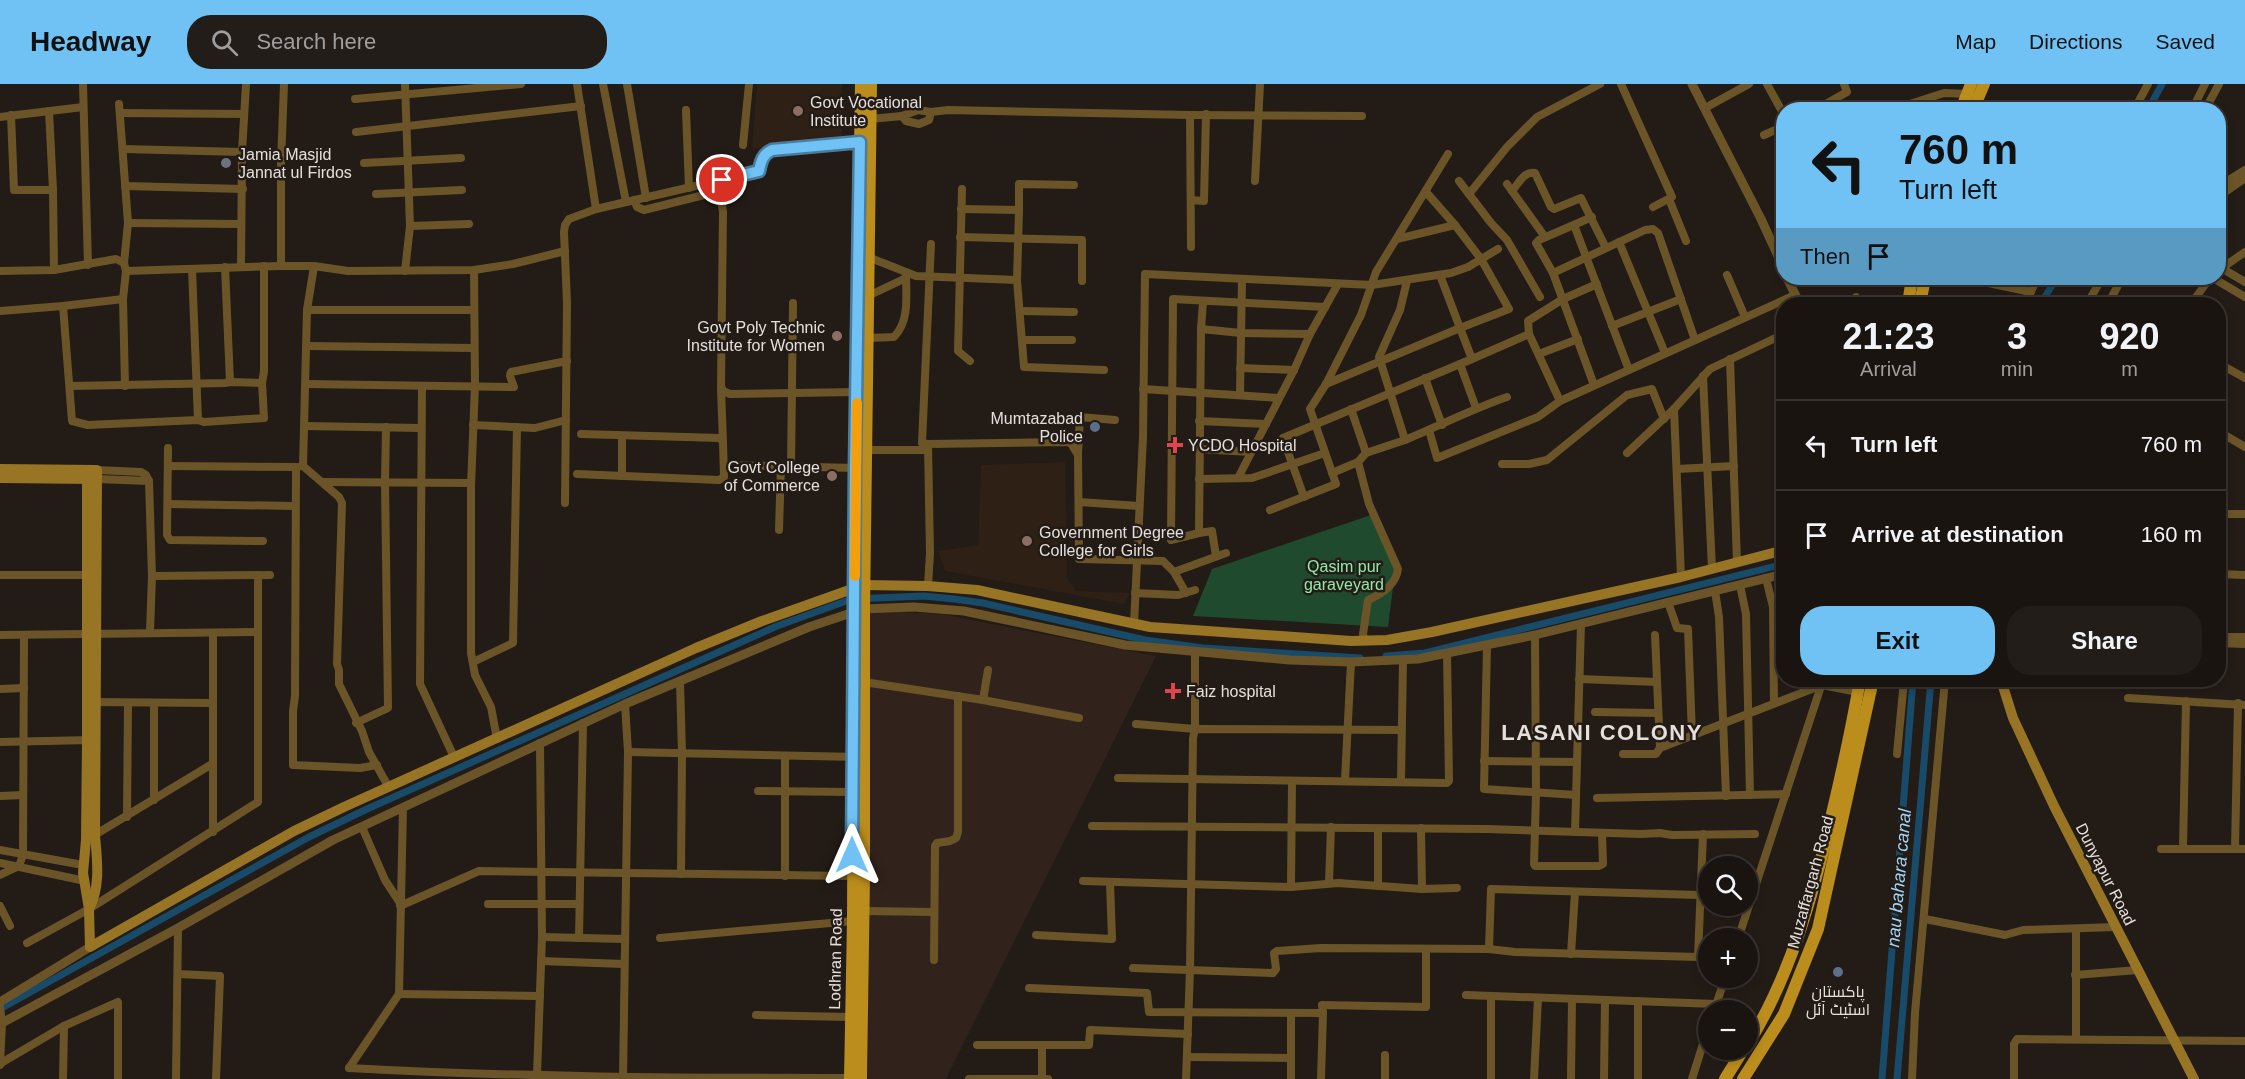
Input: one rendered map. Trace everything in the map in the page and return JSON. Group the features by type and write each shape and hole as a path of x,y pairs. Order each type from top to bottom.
{"main road":[{"name":"Lodhran Road","path":"859,589 855,468 861,450 858,392 861,84"},
{"name":"Lodhran Road","path":"853,1079 863,911 858,757 859,589 861,450 868,338 871,84"},
{"path":"1976,102 1984,84"},
{"path":"0,469 92,475"},
{"path":"0,478 92,475"},
{"path":"89,909 95,894 98,872 91,837 92,475"},
{"path":"91,837 83,865 89,909 90,947 294,831 388,786 696,648 762,621 859,589 928,586 977,590 1134,624 1175,629 1365,641 1424,634 1681,577 1776,552"},
{"name":"Lodhran Road","path":"853,1079 852,792 858,757 864,682 859,610"},
{"name":"Muzaffargarh Road","path":"1743,1079 1784,1014 1818,929 1843,794 1859,687"},
{"name":"Muzaffargarh Road","path":"1758,1027 1801,929 1843,794 1871,687"},
{"name":"Dunyapur Road","path":"2003,687 2013,718 2054,806 2193,1079"},
{"path":"1725,1079 1737,1060"}],"street":[{"path":"83,84 88,265"},
{"path":"241,267 242,152 246,84"},
{"path":"281,266 280,163 284,84"},
{"path":"405,84 410,226 405,271"},
{"path":"355,99 521,84"},
{"path":"577,84 596,209"},
{"path":"577,474 719,480 724,477 720,298 723,212 721,200 716,195 708,194 644,210 636,207 630,201 603,84"},
{"path":"627,84 646,198"},
{"path":"743,145 749,84"},
{"path":"1255,181 1260,84"},
{"path":"1469,194 1507,147 1537,117 1600,84"},
{"path":"1621,84 1672,197 1653,207"},
{"path":"1692,84 1776,252"},
{"path":"1705,108 1749,84"},
{"path":"1767,84 1777,102"},
{"path":"1829,102 1847,92 1844,84"},
{"path":"2138,102 2148,84"},
{"path":"2196,102 2205,84"},
{"path":"2209,102 2219,84"},
{"path":"1916,102 1944,93 1969,89"},
{"path":"119,104 129,223 123,299 125,386"},
{"path":"356,132 581,106"},
{"path":"0,117 83,107"},
{"path":"686,110 689,188"},
{"path":"870,119 902,116 918,110 931,112 948,110 1362,116"},
{"path":"49,111 54,270"},
{"path":"902,116 906,121 919,124 929,120 931,112"},
{"path":"120,113 244,114"},
{"path":"1191,200 1204,201 1206,114"},
{"path":"11,115 14,190 53,190"},
{"path":"1190,115 1191,247"},
{"path":"1764,135 1776,130"},
{"path":"565,503 567,361 564,232 569,219 596,209 759,171 761,160 766,153 772,150 860,142"},
{"path":"123,149 242,152"},
{"path":"1270,510 1336,484 1310,409 1326,384 1361,315 1377,272 1448,154"},
{"path":"364,164 461,158"},
{"path":"2226,182 2245,170"},
{"path":"1512,191 1526,174 1535,173 1551,207 1558,208 1581,198 1606,248"},
{"path":"2226,191 2245,178"},
{"path":"1459,181 1507,240 1540,297"},
{"path":"1074,185 1019,184 1017,280 1024,368 1104,370"},
{"path":"1507,184 1545,237"},
{"path":"125,186 243,189"},
{"path":"962,189 958,351 970,361"},
{"path":"376,194 462,190"},
{"path":"1326,384 1509,309 1481,259 1426,192"},
{"path":"1669,199 1686,242"},
{"path":"961,209 1018,210"},
{"path":"1592,217 1536,243 1553,273 1594,385"},
{"path":"129,223 241,224"},
{"path":"410,226 469,224"},
{"path":"1397,239 1455,225"},
{"path":"1574,225 1629,370"},
{"path":"1553,273 1645,230 1653,229 1658,233 1695,340"},
{"path":"960,237 1082,240 1082,281"},
{"path":"1619,242 1665,353"},
{"path":"928,447 922,443 931,244"},
{"path":"1134,624 1145,274 1372,285 1440,275 1468,267 1498,249"},
{"path":"0,271 54,270 116,259 125,267 314,266 348,271 474,270 513,264 565,251"},
{"path":"2226,263 2245,252"},
{"path":"868,257 906,276 1017,280"},
{"path":"63,306 72,421 88,425 264,418 262,383 264,266"},
{"path":"314,266 307,310 304,426 294,506 293,765 360,768 377,765"},
{"path":"225,267 230,382"},
{"path":"192,268 198,420"},
{"path":"474,270 475,386 471,483 471,653 475,675 491,707 497,739"},
{"path":"2226,271 2245,282"},
{"path":"1440,275 1472,359"},
{"path":"1727,275 1745,317"},
{"path":"868,296 906,276"},
{"path":"868,338 894,337 900,331 905,322 906,276"},
{"path":"1240,395 1242,280"},
{"path":"1405,440 1379,357 1400,310 1407,281"},
{"path":"1238,478 1310,334 1338,284"},
{"path":"1560,401 1529,334 1528,321 1563,300 1597,284"},
{"path":"1790,285 1795,295 1790,297"},
{"path":"2001,285 2031,291"},
{"path":"2028,297 2034,285"},
{"path":"2197,297 2206,285"},
{"path":"2224,285 2245,297"},
{"path":"0,311 123,299"},
{"path":"1216,556 1212,531 1171,540 1173,299 1325,308"},
{"path":"1612,326 1681,299"},
{"path":"1199,533 1200,329 1203,302"},
{"path":"791,467 793,303"},
{"path":"1429,430 1437,458 1538,417 1560,401 1776,303"},
{"path":"307,310 474,310"},
{"path":"1020,311 1074,312"},
{"path":"1200,329 1241,333 1310,334"},
{"path":"1304,497 1283,438 1529,334"},
{"path":"1627,453 1674,409 1710,369 1776,338"},
{"path":"1539,354 1578,339"},
{"path":"1022,340 1072,340"},
{"path":"307,346 474,348"},
{"path":"1730,359 1737,562"},
{"path":"306,384 514,387 511,372 567,361"},
{"path":"1460,364 1476,408"},
{"path":"2226,367 2245,378"},
{"path":"1240,368 1294,370"},
{"path":"1703,376 1712,569"},
{"path":"1425,378 1442,425"},
{"path":"70,386 262,383"},
{"path":"422,386 420,684 454,757"},
{"path":"721,387 723,391 730,394 858,392"},
{"path":"1143,388 1279,398"},
{"path":"1502,464 1529,464 1547,460 1627,395 1652,389 1664,419"},
{"path":"1332,474 1358,462 1366,453 1405,440 1476,408 1507,397"},
{"path":"1351,409 1366,453"},
{"path":"1674,409 1681,577"},
{"path":"1115,420 1080,417 1079,559 1164,561 1174,572 1186,593"},
{"path":"473,425 535,428 566,420"},
{"path":"1199,421 1266,424"},
{"path":"304,426 421,428"},
{"path":"356,723 388,708 386,426"},
{"path":"473,662 513,643 517,427"},
{"path":"581,434 720,438 723,442"},
{"path":"622,435 622,476"},
{"path":"2226,436 2245,447"},
{"path":"861,450 1070,442 1078,455"},
{"path":"928,447 930,553 928,586"},
{"path":"168,448 167,535 170,540 263,541"},
{"path":"1199,449 1251,452"},
{"path":"1198,479 1252,478 1325,453"},
{"path":"1358,462 1369,504 1398,569 1397,578 1380,595 1368,600 1363,634 1365,641"},
{"path":"724,465 855,468"},
{"path":"168,466 299,467 339,497 342,503 337,664 339,684 388,786"},
{"path":"780,530 781,466"},
{"path":"1677,469 1734,466"},
{"path":"92,475 141,472 149,481 152,576 150,632"},
{"path":"322,482 471,483"},
{"path":"1079,502 1139,506"},
{"path":"168,504 294,506"},
{"path":"2226,514 2245,514"},
{"path":"1174,572 1226,553"},
{"path":"2226,574 2245,575"},
{"path":"0,575 92,575"},
{"path":"27,943 89,909 258,802 258,575"},
{"path":"152,576 270,575"},
{"path":"1,1022 178,928 219,902 333,840 625,704 809,627 859,610 914,607 964,611 1125,645 1290,660 1351,662 1403,660 1487,645 1776,576"},
{"path":"1766,578 1773,607 1774,703"},
{"path":"1740,585 1746,614 1750,795"},
{"path":"1136,593 1178,596 1195,590"},
{"path":"1715,591 1719,617 1726,796"},
{"path":"1668,602 1677,628 1688,629 1692,735"},
{"path":"1575,832 1581,624"},
{"path":"0,635 258,632"},
{"path":"213,633 213,832"},
{"path":"0,875 19,866 23,855 24,635"},
{"path":"1535,635 1534,864 1535,866 1599,866 1603,864 1602,833"},
{"path":"1655,635 1660,748"},
{"path":"2226,637 2245,637"},
{"path":"2226,643 2245,644"},
{"path":"1487,645 1484,789 1576,795"},
{"path":"1186,1079 1195,652"},
{"path":"1118,778 1447,783 1449,781 1447,653"},
{"path":"1401,781 1403,660"},
{"path":"1346,780 1351,662"},
{"path":"983,700 988,670"},
{"path":"1579,679 1657,682"},
{"path":"680,681 681,874"},
{"path":"864,682 983,700 1078,718"},
{"path":"1623,754 1656,754 1660,748 1811,687"},
{"path":"1742,928 1820,687"},
{"path":"1898,754 1903,687"},
{"path":"1912,1079 1915,1013 1944,687"},
{"path":"0,689 24,688"},
{"path":"934,960 935,846 937,843 956,838 958,832 958,696"},
{"path":"2128,698 2242,704 2235,849"},
{"path":"2183,848 2186,701"},
{"path":"92,702 213,703"},
{"path":"127,817 128,703"},
{"path":"154,703 154,800"},
{"path":"623,1078 628,752 625,704"},
{"path":"1595,712 1658,713"},
{"path":"579,938 583,723"},
{"path":"1136,724 1195,729 1401,730"},
{"path":"0,742 91,740"},
{"path":"537,1075 542,937 540,743"},
{"path":"628,752 858,757"},
{"path":"785,756 785,876"},
{"path":"1484,761 1577,762"},
{"path":"91,837 212,764"},
{"path":"1291,887 1292,781"},
{"path":"758,791 852,792"},
{"path":"1596,798 1786,794"},
{"path":"0,796 22,795"},
{"path":"403,808 399,994 349,1068 468,1077 537,1075 623,1078 853,1079"},
{"path":"1092,826 1421,828 1755,834"},
{"path":"362,827 385,880 400,904"},
{"path":"1329,883 1331,827"},
{"path":"1421,828 1422,889"},
{"path":"1378,829 1378,886"},
{"path":"1701,856 1702,834"},
{"path":"2161,849 2245,849"},
{"path":"0,850 83,865"},
{"path":"0,863 85,881"},
{"path":"400,904 473,872 852,876"},
{"path":"1083,881 1291,887 1329,883 1422,889 1457,888"},
{"path":"1036,935 1112,939 1110,882"},
{"path":"1489,949 1491,889 1698,895"},
{"path":"1571,954 1575,892"},
{"path":"488,904 579,904"},
{"path":"0,906 10,926"},
{"path":"863,911 934,912"},
{"path":"1133,968 1273,973 1276,969 1274,953 1277,951 1321,948 1489,949 1571,954 1698,957 1699,916"},
{"path":"1924,919 1989,934 2005,935 2024,930 2116,927"},
{"path":"660,938 853,921"},
{"path":"176,1079 178,928"},
{"path":"2076,929 2076,1039"},
{"path":"542,937 625,939"},
{"path":"0,1002 90,947"},
{"path":"1321,1079 1322,1005 1426,1007 1425,950"},
{"path":"541,961 624,964"},
{"path":"2075,975 2138,970"},
{"path":"178,974 220,976 216,1079"},
{"path":"1029,988 1147,993 1149,1012 1323,1013"},
{"path":"399,994 540,996"},
{"path":"1466,995 1638,1001 1698,1006"},
{"path":"1491,996 1491,1079"},
{"path":"1534,1079 1538,998"},
{"path":"1571,1079 1572,999"},
{"path":"1604,1079 1605,1000"},
{"path":"1638,1001 1638,1079"},
{"path":"0,1064 64,1026 118,1002 118,1079"},
{"path":"0,1007 0,1064"},
{"path":"1291,1013 1291,1079"},
{"path":"756,1015 851,1017"},
{"path":"63,1079 64,1026"},
{"path":"977,1045 1089,1046 1090,1030 1188,1034"},
{"path":"2014,1079 2015,1040 2245,1041"},
{"path":"1042,1045 1042,1079"},
{"path":"1384,1055 1384,1079"},
{"path":"1187,1057 1291,1058"},
{"path":"1692,1079 1698,1060"},
{"path":"969,1079 1048,1079"}],"shaded area":[{"name":"Govt Vocational Institute","path":"757,84 842,84 842,138 752,149"},
{"path":"1065,462 1067,578 1076,591 1130,593 1124,604 945,571 938,551 978,545 981,465"},
{"path":"899,612 941,614 1156,656 946,1079 868,1079 869,614"}],"green space":[{"name":"Qasim pur garaveyard","path":"1371,515 1396,563 1388,627 1193,616 1212,569"}],"waterway":[{"name":"nau bahara canal","path":"2152,102 2162,84"},
{"name":"nau bahara canal","path":"2045,297 2052,285"},
{"path":"1386,656 1425,653 1776,566"},
{"path":"0,1009 309,837 367,809 777,626 852,599 924,596 954,599 983,603 1145,640 1203,648 1360,658"},
{"path":"1882,1079 1912,687"},
{"name":"nau bahara canal","path":"1897,1079 1930,687"}],"slow traffic":[{"path":"855,576 857,403"}],"place":[{"name":"Govt Vocational Institute","path":"798,111"},
{"name":"Jamia Masjid Jannat ul Firdos","path":"226,163"},
{"name":"Govt Poly Technic Institute for Women","path":"837,336"},
{"name":"Mumtazabad Police","path":"1095,427"},
{"name":"YCDO Hospital","path":"1175,445"},
{"name":"Govt College of Commerce","path":"832,476"},
{"name":"Government Degree College for Girls","path":"1027,541"},
{"name":"Faiz hospital","path":"1173,691"},
{"name":"پاکستان اسٹیٹ آئل","path":"1838,972"}],"district":[{"name":"LASANI COLONY","path":"1602,732"}],"route":[{"path":"722,180 759,171 761,160 766,153 772,150 860,142 852,855"}]}
